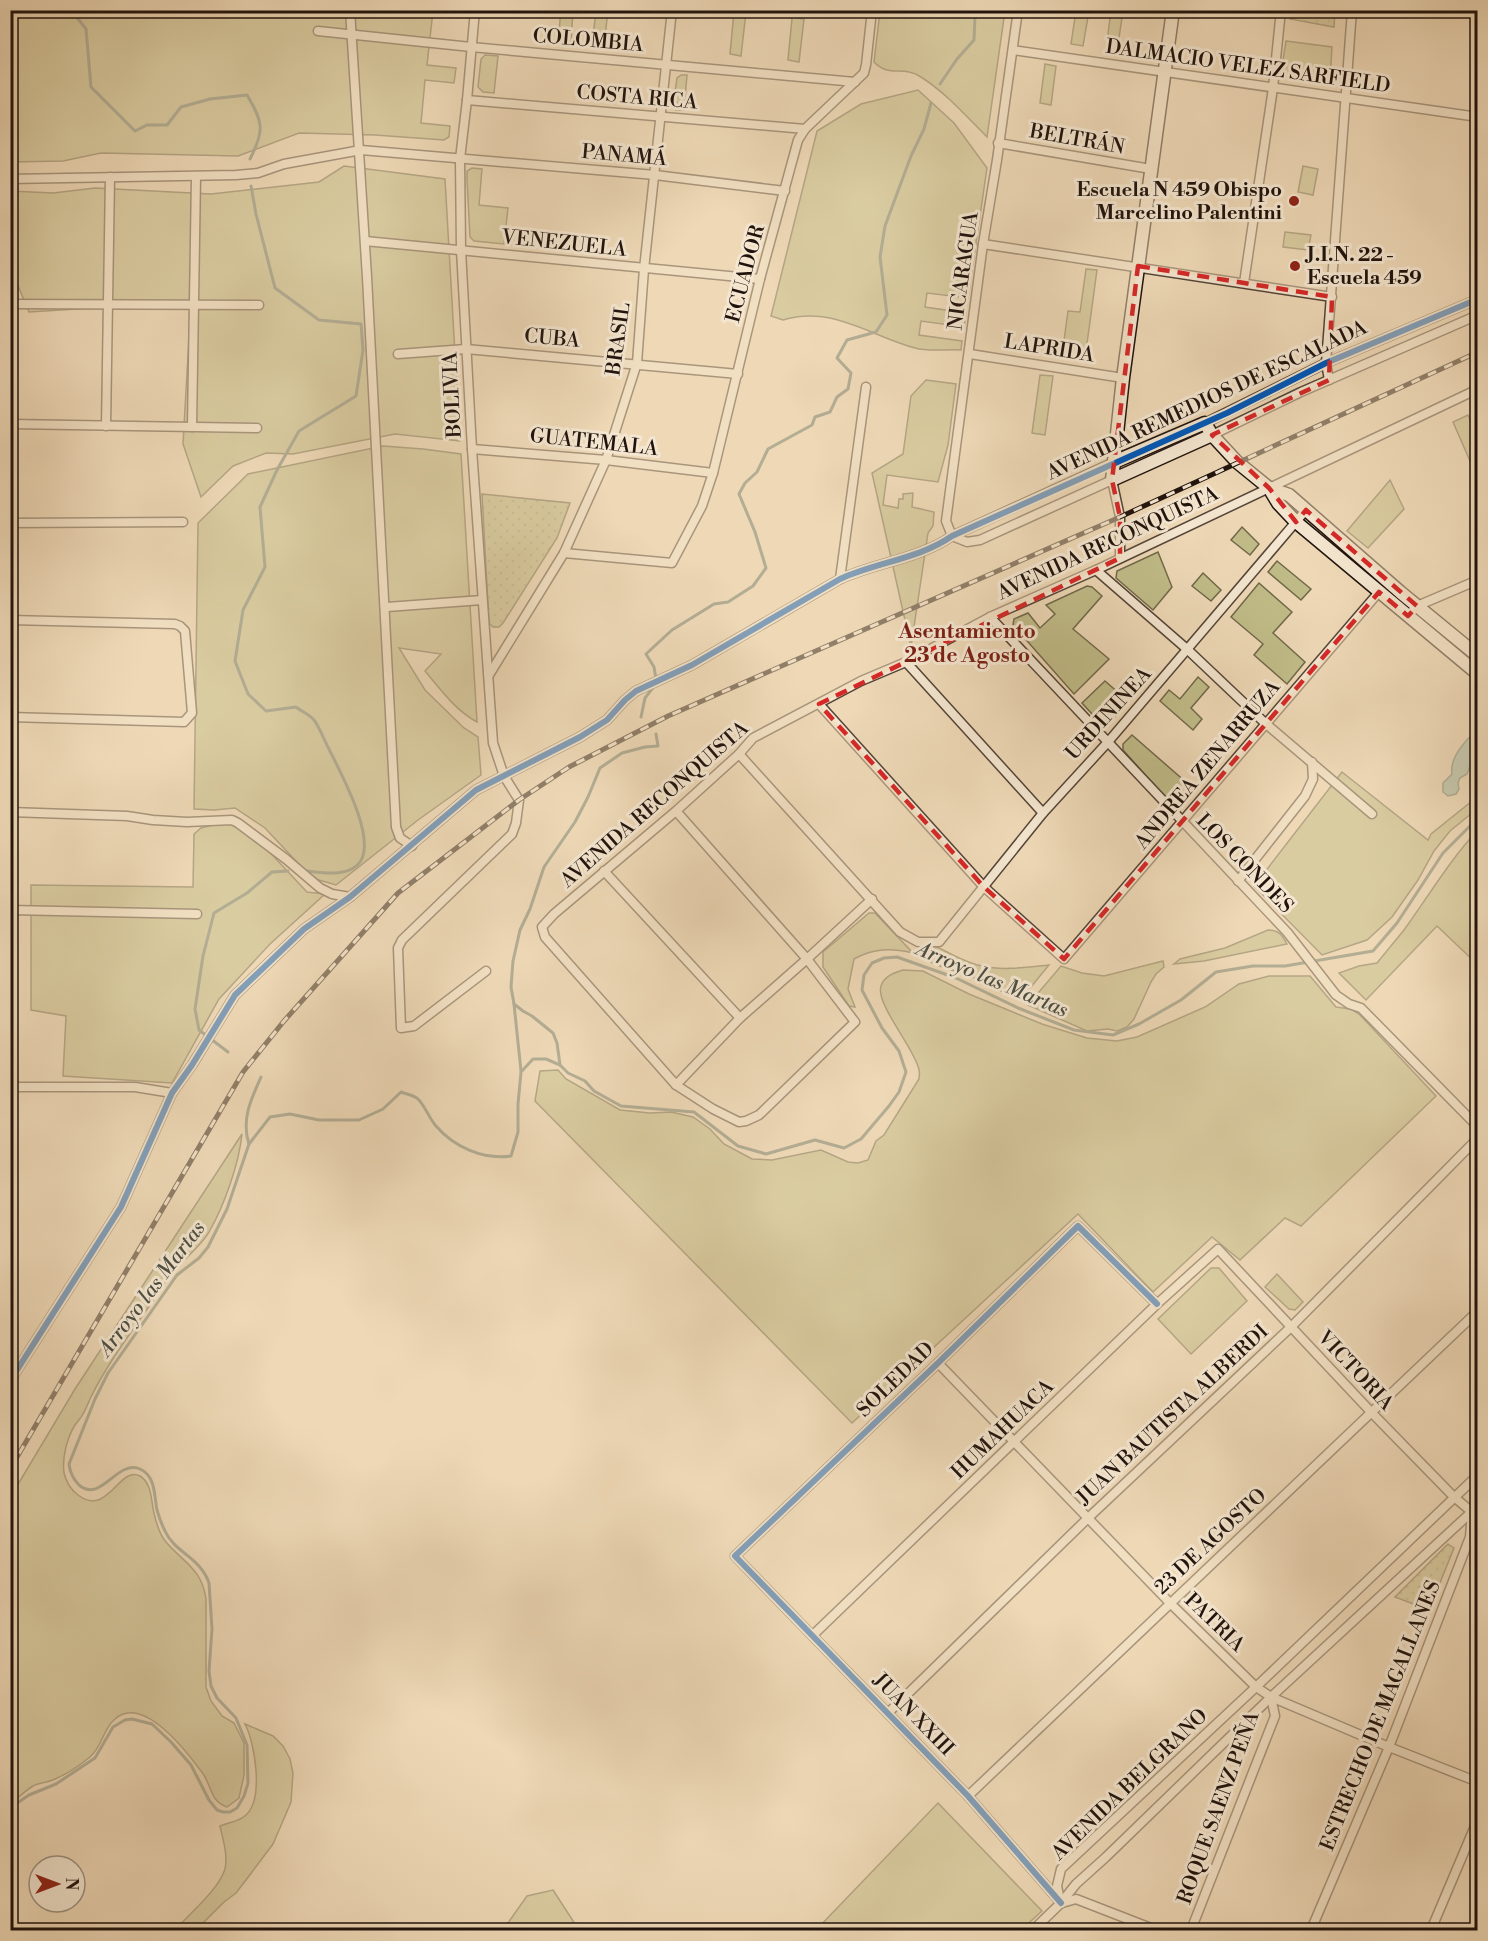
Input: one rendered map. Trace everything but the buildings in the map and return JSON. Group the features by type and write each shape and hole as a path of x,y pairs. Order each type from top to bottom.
{"street":[{"path":"350,10 365,241 396,827 400,838 412,846"},
{"name":"BOLIVIA","path":"475,10 460,159 461,250 466,349 482,600 494,743 504,776 519,800 512,834 402,940 398,948 401,1028 414,1026 486,971"},
{"name":"BRASIL","path":"488,675 564,553 606,460 637,363 644,269 672,10"},
{"name":"ECUADOR","path":"564,553 672,563 702,506 713,472 760,279 798,140 805,129 864,73 872,10"},
{"name":"NICARAGUA","path":"952,536 946,521 983,244 1018,10"},
{"path":"1120,558 1120,517 1112,480 1123,378 1173,10"},
{"path":"1244,284 1273,88 1281,10"},
{"path":"1329,380 1326,363 1352,10"},
{"name":"COLOMBIA","path":"318,31 855,82"},
{"name":"DALMACIO VELEZ SARFIELD","path":"1013,50 1478,117"},
{"name":"COSTA RICA","path":"467,100 805,129"},
{"name":"BELTRÁN","path":"998,143 1151,169"},
{"name":"PANAMÁ","path":"12,179 258,173 284,164 359,150 655,175 785,191"},
{"path":"192,427 196,176"},
{"path":"106,426 110,177"},
{"path":"10,373 12,179"},
{"name":"VENEZUELA","path":"365,241 760,279"},
{"path":"983,244 1332,297"},
{"name":"AVENIDA REMEDIOS DE ESCALADA","path":"952,536 1205,423 1326,363 1478,299"},
{"path":"11,304 259,305"},
{"name":"AVENIDA REMEDIOS DE ESCALADA","path":"952,536 967,542 980,540 1329,380 1478,315"},
{"name":"CUBA","path":"398,354 466,349 738,374"},
{"name":"LAPRIDA","path":"970,354 1123,378"},
{"path":"840,579 866,387"},
{"name":"AVENIDA RECONQUISTA","path":"676,1084 545,938 542,927 554,914 676,811 739,754 753,738 861,681 906,662 990,617 1095,570 1478,389"},
{"path":"1205,423 1212,435 1237,462 1269,488 1289,495 1478,656"},
{"path":"10,424 257,428"},
{"name":"GUATEMALA","path":"472,449 713,472"},
{"path":"1269,488 1278,503 1296,522 1478,674"},
{"name":"URDININEA","path":"872,899 900,932 918,942 939,942 1043,813 1188,650 1306,510"},
{"path":"10,523 183,522"},
{"path":"10,1381 121,1207 172,1094 235,996 304,929 350,897 476,790 607,720 636,691 692,665 840,579 855,572 904,558 942,543 952,536"},
{"path":"1095,570 1188,650 1265,723 1372,814"},
{"path":"1407,616 1417,606 1478,580"},
{"name":"ANDREA ZENARRUZA","path":"984,887 1064,959 1379,592"},
{"path":"387,607 482,600"},
{"name":"LOS CONDES","path":"990,617 1287,932 1336,995 1349,1004 1361,1008 1478,1127"},
{"path":"10,620 175,624 180,626 185,632 192,713 184,722 10,717"},
{"path":"906,662 1043,813"},
{"path":"819,704 984,887"},
{"path":"676,811 807,959 855,1022 759,1115 746,1121 739,1122 713,1109 676,1084 740,1018 807,959 872,899 739,754"},
{"path":"1238,881 1305,796 1313,779 1312,762"},
{"path":"10,812 127,816 187,822 232,820 286,859 320,888 332,894 350,897"},
{"path":"604,871 740,1018"},
{"path":"10,910 197,914"},
{"path":"10,1086 135,1087 172,1094"},
{"name":"JUAN BAUTISTA ALBERDI","path":"888,1713 1087,1519 1291,1327 1478,1138"},
{"name":"SOLEDAD","path":"735,1556 1078,1226 1157,1304"},
{"name":"VICTORIA","path":"1218,1249 1372,1413 1455,1497 1476,1510"},
{"name":"HUMAHUACA","path":"813,1635 1157,1304 1218,1249"},
{"name":"23 DE AGOSTO","path":"968,1796 1478,1311"},
{"name":"PATRIA","path":"938,1363 1087,1519 1256,1687 1271,1696 1389,1747 1478,1782"},
{"name":"AVENIDA BELGRANO","path":"1061,1903 1057,1886 1061,1869 1478,1475"},
{"name":"AVENIDA BELGRANO","path":"1061,1903 1076,1884 1271,1696 1476,1510"},
{"name":"ESTRECHO DE MAGALLANES","path":"1311,1930 1389,1747 1470,1537 1476,1510"},
{"name":"JUAN XXIII","path":"735,1556 968,1796 1061,1903"},
{"name":"ROQUE SAENZ PEÑA","path":"1191,1930 1275,1716 1271,1696"},
{"path":"1431,1930 1478,1819"},
{"path":"1033,1930 1061,1903 1076,1899 1156,1930"}],"highlighted area":[{"path":"1138,266 1332,297 1329,380 1212,435 1269,488 1296,522 1306,510 1417,606 1408,616 1379,592 1064,959 984,887 819,704 1120,558 1120,517 1112,480"}],"shaded area":[{"path":"10,11 433,11 427,65 456,68 454,83 425,80 421,123 450,126 449,137 444,140 299,133 238,156 101,153 63,161 11,162"},
{"path":"561,11 573,11 571,42 558,40"},
{"path":"596,11 608,11 604,45 592,44"},
{"path":"734,11 746,12 741,56 730,54"},
{"path":"781,11 792,11 792,17 804,19 799,62 788,60 792,18 780,16"},
{"path":"880,11 1005,11 987,137 947,97 921,77 908,72 891,71 874,62"},
{"path":"1076,11 1089,11 1083,46 1071,44"},
{"path":"1111,11 1123,11 1117,51 1106,49"},
{"path":"1292,11 1335,11 1334,27 1290,19"},
{"path":"1286,41 1332,47 1330,79 1325,83 1285,77 1281,73"},
{"path":"485,55 498,56 494,93 483,92 478,87 481,59"},
{"path":"1045,64 1056,66 1051,105 1040,103"},
{"path":"687,75 684,110 676,110 677,103 674,99 677,78"},
{"path":"918,90 954,123 987,168 968,298 927,293 925,307 966,313 964,327 921,321 919,335 962,341 961,350 915,348 850,324 818,316 801,316 783,320 771,316 817,131 861,104"},
{"path":"344,166 445,179 460,441 395,434 293,454 266,453 233,466 201,497 183,444 191,302 29,312 11,269 10,191 53,193 95,188 211,194 319,182"},
{"path":"1303,166 1318,169 1313,195 1298,192"},
{"path":"472,168 482,169 479,205 508,208 504,244 474,241 470,237 467,171"},
{"path":"1285,232 1311,235 1308,250 1283,247"},
{"path":"1086,269 1097,270 1085,358 1062,355 1068,311 1080,312"},
{"path":"1040,375 1053,376 1045,435 1032,433"},
{"path":"926,380 956,384 948,445 938,482 887,475 883,505 898,508 899,499 903,499 903,494 913,493 912,507 934,512 933,526 928,533 911,647 872,473 903,454 911,396"},
{"path":"1468,415 1477,436 1477,477 1453,422"},
{"path":"383,446 461,454 477,722 455,706 425,671 441,654 399,648 425,690 464,728 478,737 481,775 418,820 336,885 312,878 265,828 235,808 194,809 198,523 248,474"},
{"path":"1390,480 1404,509 1368,548 1347,531"},
{"path":"482,494 570,503 557,538 499,627 493,627 489,623"},
{"path":"1242,527 1259,544 1250,555 1231,540"},
{"path":"1158,552 1172,587 1153,610 1116,578 1117,571"},
{"path":"1277,561 1311,589 1301,600 1268,572"},
{"path":"1203,573 1221,590 1211,601 1192,586"},
{"path":"1259,583 1292,612 1273,633 1305,662 1287,684 1254,655 1263,644 1231,617"},
{"path":"1087,586 1092,587 1102,596 1073,629 1109,659 1074,694 1013,625 1014,619 1028,613 1040,628 1055,614 1046,605"},
{"path":"1198,677 1209,687 1191,708 1202,719 1193,730 1160,701 1169,690 1180,699"},
{"path":"1105,681 1128,701 1107,726 1102,725 1082,703"},
{"path":"1477,730 1477,761 1471,764 1467,774 1460,778 1456,794 1448,796 1443,792 1443,783 1452,774 1453,761 1459,749"},
{"path":"1132,735 1195,790 1179,808 1174,807 1123,750 1123,744"},
{"path":"1342,772 1428,840 1431,834 1477,797 1477,809 1450,831 1434,851 1418,880 1392,917 1367,940 1322,955 1254,886"},
{"path":"232,820 262,844 307,892 325,894 270,944 219,999 172,1083 63,1076 66,1016 31,1010 31,885 193,887 194,834 201,828"},
{"path":"1477,831 1477,964 1437,926 1366,1000 1339,973 1377,963 1404,930 1457,854"},
{"path":"869,913 875,913 913,953 883,950 854,959 848,989 855,1007 849,1006 823,967 823,952"},
{"path":"1268,930 1280,934 1287,944 1204,961 1174,964 1180,959 1225,948"},
{"path":"937,947 976,965 1015,968 1049,965 1018,1000 978,979 922,958"},
{"path":"1163,961 1164,967 1151,982 1134,1019 1127,1027 1117,1031 1108,1029 1087,1031 1028,1005 1061,966 1082,973 1104,976"},
{"path":"903,970 923,971 969,994 1042,1024 1087,1038 1117,1041 1137,1037 1205,1007 1239,984 1269,976 1310,976 1336,1007 1351,1009 1360,1015 1436,1096 1301,1226 1285,1218 1240,1260 1212,1237 1153,1292 1078,1214 852,1423 535,1101 540,1071 558,1070 566,1079 620,1110 650,1113 671,1112 693,1117 710,1129 724,1144 752,1159 772,1160 821,1150 848,1162 858,1163 868,1160 876,1141 884,1135 919,1079 916,1061 884,1004 881,994 884,980"},
{"path":"242,1134 234,1171 215,1222 202,1242 167,1279 104,1373 75,1425 64,1454 67,1482 78,1495 88,1500 97,1500 105,1496 126,1478 133,1475 144,1479 149,1488 162,1536 201,1580 206,1599 206,1687 211,1701 222,1716 234,1723 244,1743 244,1775 239,1798 227,1807 217,1801 201,1771 175,1740 151,1719 138,1714 126,1713 111,1723 94,1753 86,1760 61,1776 33,1786 11,1803 11,1496 75,1389"},
{"path":"1211,1268 1219,1268 1247,1301 1191,1354 1158,1319"},
{"path":"1277,1274 1303,1302 1295,1310 1289,1309 1265,1287"},
{"path":"1448,1544 1454,1548 1429,1610 1395,1597"},
{"path":"245,1724 273,1736 283,1746 290,1759 293,1773 291,1802 273,1844 236,1893 196,1930 183,1930 177,1928 211,1892 225,1869 226,1853 220,1826 237,1821 252,1807 255,1797 256,1771 252,1744"},
{"path":"938,1803 1042,1911 1021,1930 816,1930"},
{"path":"553,1890 579,1930 503,1930 527,1896"}],"waterway":[{"path":"71,10 86,29 91,87 135,131 147,125 167,125 181,107 210,99 247,95 260,126 258,141 250,159"},
{"path":"940,84 957,59 974,40 977,10"},
{"path":"656,679 654,667 646,654 672,630 714,604 728,602 753,586 766,568 755,532 739,494 745,483 757,472 768,449 812,425 815,417 830,412 837,397 848,389 851,373 837,358 847,340 876,332 887,315 880,257 885,226 911,156 924,129 931,103"},
{"path":"251,186 275,288 319,320 361,324 363,350 356,396 299,431 260,507 265,567 243,610 235,661 248,694 266,711 296,707 314,720 341,773 361,822 364,851 360,862 355,867 343,872 308,871"},
{"path":"641,717 645,698 655,685"},
{"path":"560,1065 553,1033 514,1004 511,987 513,961 520,930 530,909 544,867 575,822 600,768 622,753 658,746 656,734"},
{"name":"Arroyo las Martas","path":"10,1808 29,1795 56,1784 95,1758 113,1727 132,1719 152,1724 171,1742 191,1765 209,1800 217,1810 230,1812 237,1808 244,1796 248,1783 247,1745 236,1718 217,1698 211,1686 209,1671 212,1629 209,1583 205,1574 169,1538 157,1510 152,1481 145,1472 132,1468 124,1470 102,1486 87,1489 75,1480 69,1464 108,1373 177,1275 199,1258 208,1247 227,1209 249,1144 270,1117 290,1114 319,1120 359,1120 383,1109 401,1092 418,1099 436,1126 460,1146 490,1156 511,1156 518,1132 521,1072 533,1059 546,1059 560,1065 568,1073 585,1081 594,1091 621,1106 694,1112 738,1146 766,1154 815,1140 844,1148 861,1139 889,1106 899,1092 906,1072 899,1051 882,1028 862,990 864,975 872,963 884,958 897,957 956,978 1018,1008 1074,1030 1113,1035 1139,1024 1181,1000 1216,972 1253,966 1285,966 1373,951 1397,923 1443,853 1478,818"},
{"path":"228,1052 199,1030 195,1009 203,956 214,913 247,893 272,872 288,871"},
{"path":"514,1004 521,1071"},
{"path":"249,1144 247,1118 261,1077"}],"railway":[{"path":"10,1469 243,1072 284,1021 398,893 519,800 569,767 668,716 1120,517 1478,352"}],"cycle path":[{"path":"10,1381 121,1207 172,1093 235,995 304,929 350,897 476,790 580,737 607,720 636,691 692,665 840,579 926,550 952,536 1227,413 1326,363 1478,299"},
{"path":"1061,1903 968,1796 735,1556 1078,1226 1157,1304"}],"place":[{"name":"Escuela N 459 Obispo Marcelino Palentini","path":"1294,201"},
{"name":"J.I.N. 22 - Escuela 459","path":"1295,266"}],"district":[{"name":"Asentamiento 23 de Agosto","path":"967,644"}]}
